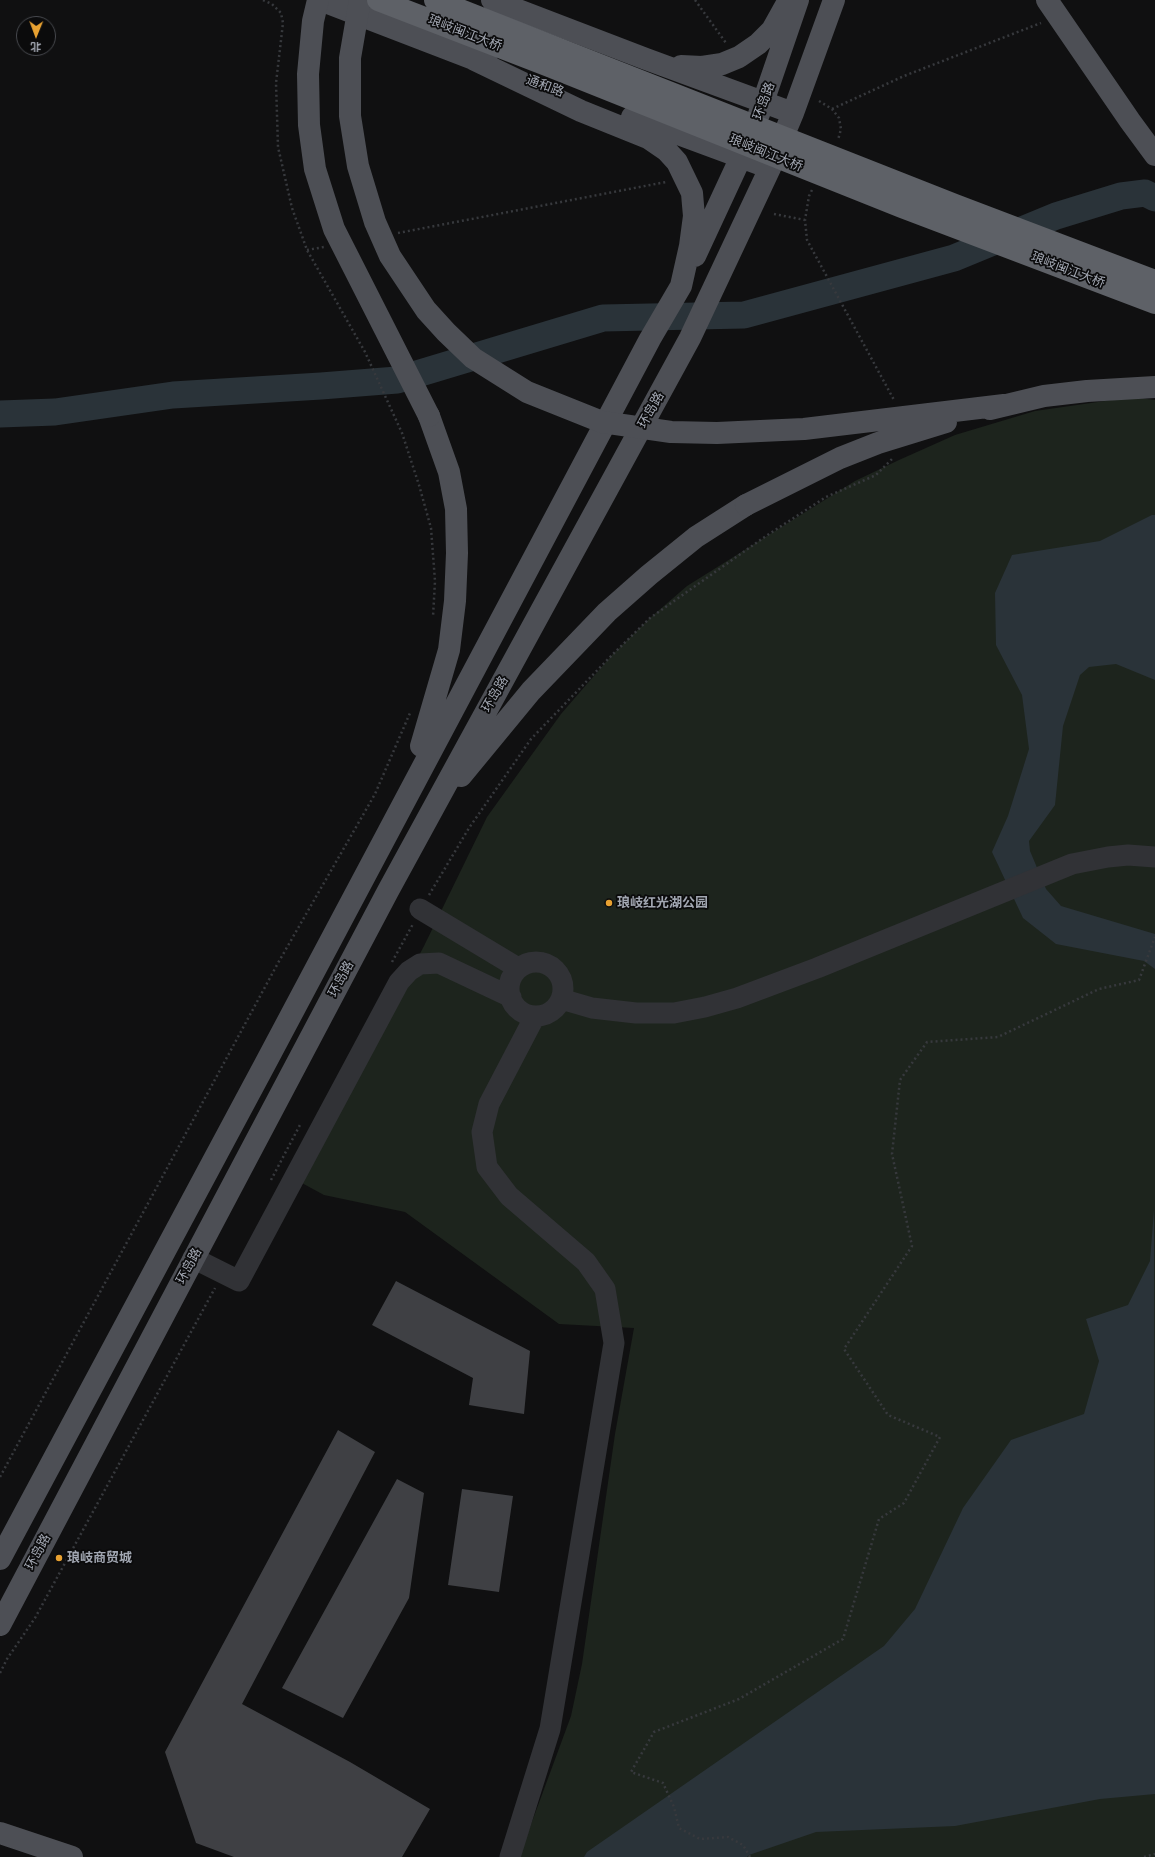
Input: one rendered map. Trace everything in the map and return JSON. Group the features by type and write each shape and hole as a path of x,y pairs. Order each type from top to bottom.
{"highway":[{"name":"琅岐闽江大桥","path":"378,0 556,69 902,207 1155,303"},
{"name":"琅岐闽江大桥","path":"435,0 963,208 1155,281"}],"main road":[{"name":"通和路","path":"319,0 475,60 770,168"},
{"path":"319,0 312,21 308,74 309,125 315,170 334,229 423,404 449,472 456,509 457,553 455,601 449,650 432,715 404,800"},
{"path":"360,0 350,58 350,116 358,166 375,222 390,256 426,310 473,358 500,376 527,392 602,422 671,432 717,433 804,429 1004,405"},
{"path":"492,0 793,113"},
{"path":"646,59 674,65 702,67 722,64 739,57 758,44 772,30 788,0"},
{"name":"环岛路","path":"0,1559 650,339 681,286 765,102 798,0"},
{"path":"770,168 793,113 834,0"},
{"path":"1059,0 1093,67"},
{"path":"1047,10 1093,67 1155,155"},
{"path":"475,60 581,111 648,138 667,151 677,162 692,193 694,216 690,246 681,286"},
{"name":"环岛路","path":"0,1625 430,812 690,338 716,286 770,168"},
{"path":"430,812 531,691 607,612 649,575 696,537 746,505 853,453 911,433 1004,405 1051,395 1155,387"},
{"path":"1,1832 72,1857"}],"street":[{"path":"561,999 592,1008 636,1013 674,1013 705,1007 737,998 817,968 1045,874 1083,861 1108,857 1155,856"},
{"path":"420,909 518,968"},
{"path":"193,1258 239,1281 399,982 409,971 420,964 427,962 438,963 510,997 520,1010 534,1016 550,1012 561,999 564,991 563,983 555,968 540,962 532,962 518,968 510,982 510,997"},
{"path":"510,1857 550,1729 614,1343 605,1289 586,1262 509,1196 488,1166 482,1132 489,1104 534,1016"}],"path":[{"path":"695,0 730,48"},
{"path":"832,109 904,76 1034,27 1047,10"},
{"path":"393,234 674,180"},
{"path":"774,214 805,220"},
{"path":"307,250 331,246"},
{"path":"818,262 849,320"},
{"path":"365,352 402,433 431,528 435,581 433,618"},
{"path":"0,1477 278,963 375,794 413,707"},
{"path":"750,1857 743,1845 728,1837 700,1839 679,1828 674,1807 663,1783 631,1772 654,1732 739,1699 843,1639 879,1519 904,1503 940,1437 888,1415 844,1349 912,1246 892,1154 900,1080 927,1042 998,1037 1099,988 1139,980 1155,937"},
{"path":"1144,1857 1155,1854"}],"shaded area":[{"path":"1133,397 1155,400 1155,1857 519,1857 571,1716 582,1664 615,1434 634,1328 559,1324 405,1212 324,1195 300,1182 424,946 487,817 561,714 612,655 650,618 687,586 855,481 899,460 955,435 1035,411"},
{"path":"1152,515 1155,515 1155,680 1116,664 1089,667 1080,675 1063,726 1055,805 1029,841 1030,851 1046,889 1061,906 1155,934 1155,969 1144,961 1056,944 1023,918 992,852 1008,816 1029,749 1022,695 996,645 995,593 1012,555 1100,541"},
{"path":"1154,1210 1155,1794 1100,1799 955,1826 816,1832 747,1857 584,1857 587,1852 884,1646 915,1609 963,1508 1011,1440 1084,1414 1099,1361 1086,1319 1128,1305 1150,1261"}],"building":[{"path":"396,1281 530,1351 524,1414 469,1405 473,1378 372,1325"},
{"path":"338,1430 375,1452 242,1704 350,1762 430,1809 402,1857 234,1857 196,1843 165,1752"},
{"path":"397,1479 424,1493 409,1598 343,1718 282,1688"},
{"path":"462,1489 513,1496 499,1592 448,1585"}],"waterway":[{"path":"0,414 55,412 173,395 397,380 603,318 744,315 954,258 1056,216 1121,196 1145,193 1155,198"}],"place":[{"name":"琅岐红光湖公园","path":"609,903"},
{"name":"琅岐商贸城","path":"59,1558"}]}
